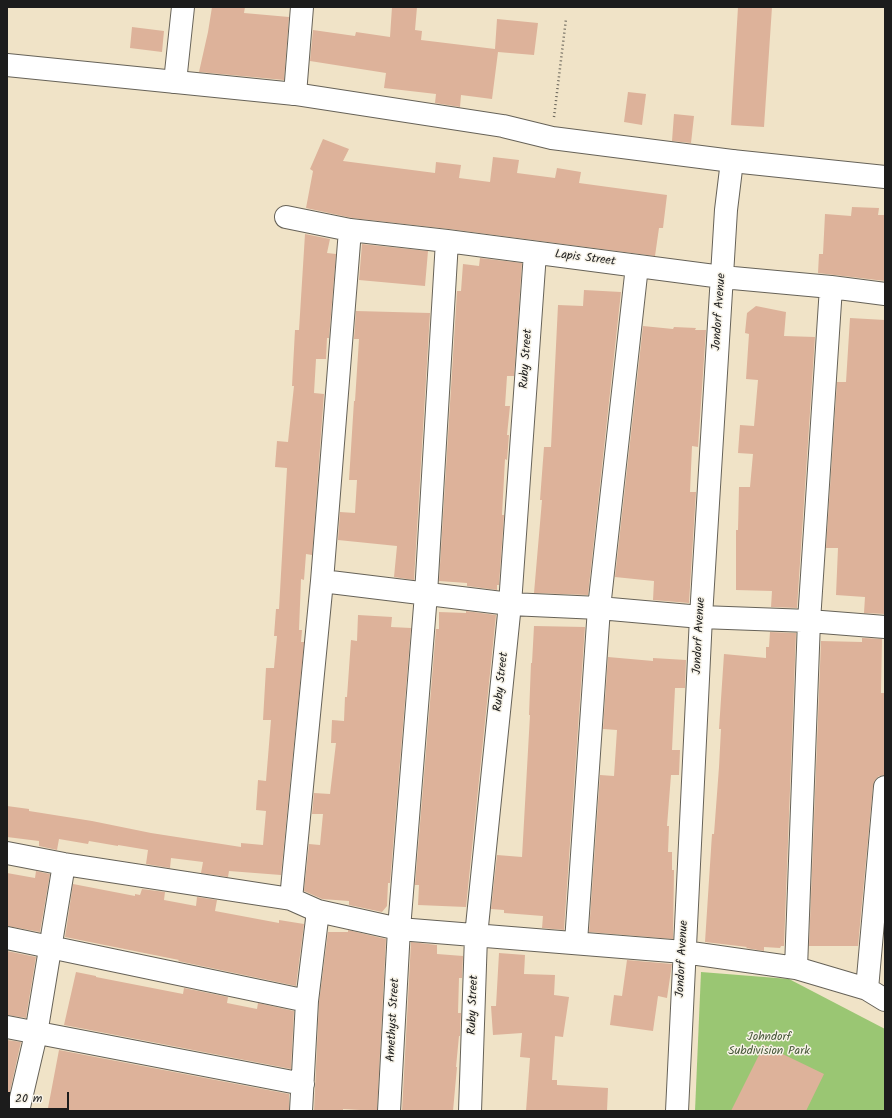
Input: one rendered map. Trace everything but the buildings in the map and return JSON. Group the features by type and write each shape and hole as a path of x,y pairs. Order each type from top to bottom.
{"street":[{"path":"175,82 183,7"},
{"path":"296,94 302,7"},
{"path":"7,65 296,94 503,126 552,138 732,161 885,177"},
{"name":"Jondorf Avenue","path":"677,1111 701,617 726,210 732,161"},
{"name":"Lapis Street","path":"286,217 350,230 722,277 830,287 885,294"},
{"path":"291,899 322,581 350,230"},
{"name":"Amethyst Street","path":"389,1111 399,928 426,594 447,242"},
{"name":"Ruby Street","path":"470,1111 476,936 510,604 535,253"},
{"path":"576,942 599,608 637,266"},
{"path":"796,968 809,620 830,287"},
{"path":"322,581 510,604 599,608 701,617 809,620 885,627"},
{"path":"7,853 64,864 291,899 318,911 399,928 476,936 576,942 684,952 796,968 876,994 885,787"},
{"path":"7,1108 18,1111 36,1034 64,864"},
{"path":"301,1111 307,1001 318,911"},
{"path":"7,938 307,1001"},
{"path":"7,1028 303,1084"}],"path":[{"path":"552,138 566,19"}],"green space":[{"name":"Johndorf Subdivision Park","path":"701,972 789,979 885,1029 885,1111 695,1111"}]}
